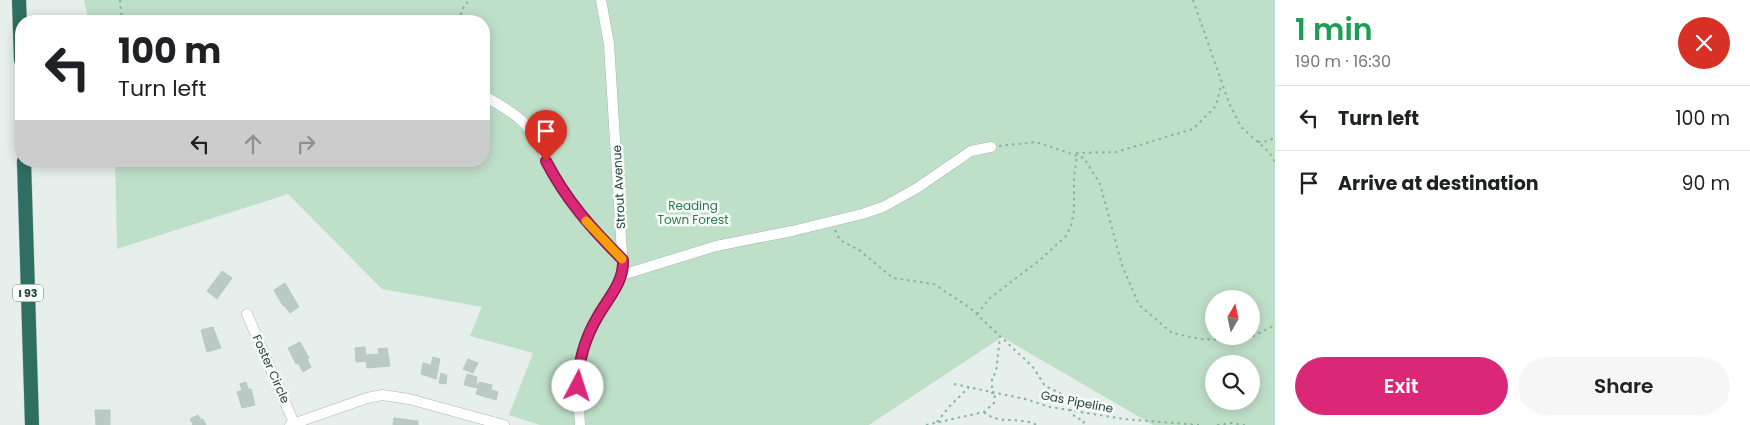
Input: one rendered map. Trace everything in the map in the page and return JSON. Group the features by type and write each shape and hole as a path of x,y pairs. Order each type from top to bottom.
{"highway":[{"path":"19,0 20,15"},
{"name":"I 93","path":"24,167 32,425"}],"street":[{"name":"Strout Avenue","path":"580,425 578,374 582,350 598,316 622,275 623,260 609,44 602,0"},
{"path":"490,100 523,122 533,135 568,200 593,230 623,260"},
{"path":"622,275 716,246 838,220 883,207 917,188 971,151 991,147"},
{"name":"Foster Circle","path":"247,314 292,424"},
{"path":"292,424 367,398 382,395 409,399 504,425"}],"path":[{"path":"120,0 121,15"},
{"path":"460,15 469,0"},
{"path":"1193,0 1228,104 1241,127 1269,152 1275,162"},
{"path":"1075,154 1116,152 1193,129 1216,106 1222,83"},
{"path":"1258,142 1269,141 1275,137"},
{"path":"991,147 1036,142 1084,158 1100,184 1122,265 1139,305 1172,333 1200,339 1225,340 1251,337 1275,325"},
{"path":"977,314 990,298 1040,260 1066,236 1071,226 1074,210 1075,154"},
{"path":"838,220 835,231 840,240 859,250 894,278 934,284 977,314 1033,367 1045,386 1060,393 1075,417 1084,421 1083,425"},
{"path":"926,425 984,412 994,404 992,378 996,372 1000,336"},
{"name":"Gas Pipeline","path":"954,384 1025,399 1050,408 1138,421 1199,425"},
{"path":"937,422 969,387"},
{"path":"984,412 994,420 1023,421 1037,425"},
{"path":"1137,425 1138,421"},
{"path":"1217,425 1245,425"}],"green space":[{"name":"Reading Town Forest","path":"84,0 1275,0 1275,425 1153,425 1002,337 869,425 540,425 509,415 533,353 470,336 482,307 382,289 288,194 117,249 115,167 490,167 490,15 88,15"}],"building":[{"path":"222,271 232,278 217,299 207,291"},
{"path":"285,283 299,307 290,313 283,306 274,290"},
{"path":"213,327 221,348 207,352 201,330"},
{"path":"300,342 309,358 307,359 311,367 303,372 298,363 296,364 288,348"},
{"path":"365,347 366,355 379,354 378,349 387,348 390,366 367,368 366,361 356,362 355,348"},
{"path":"433,357 440,359 436,379 421,374 423,363 431,365"},
{"path":"468,359 478,363 473,373 463,369"},
{"path":"441,373 447,375 446,384 439,383"},
{"path":"467,374 477,377 476,384 479,384 479,382 492,385 491,390 498,392 496,400 476,394 478,388 464,385"},
{"path":"246,382 248,389 251,389 255,405 242,408 237,392 242,390 240,384"},
{"path":"95,410 110,410 110,425 96,425"},
{"path":"198,415 206,425 192,425 190,419"},
{"path":"394,418 418,421 418,425 393,425"}],"slow traffic":[{"path":"586,221 622,259"}],"route":[{"path":"546,161 568,200 593,230 623,260 621,278 598,316 582,350 578,386"}]}
